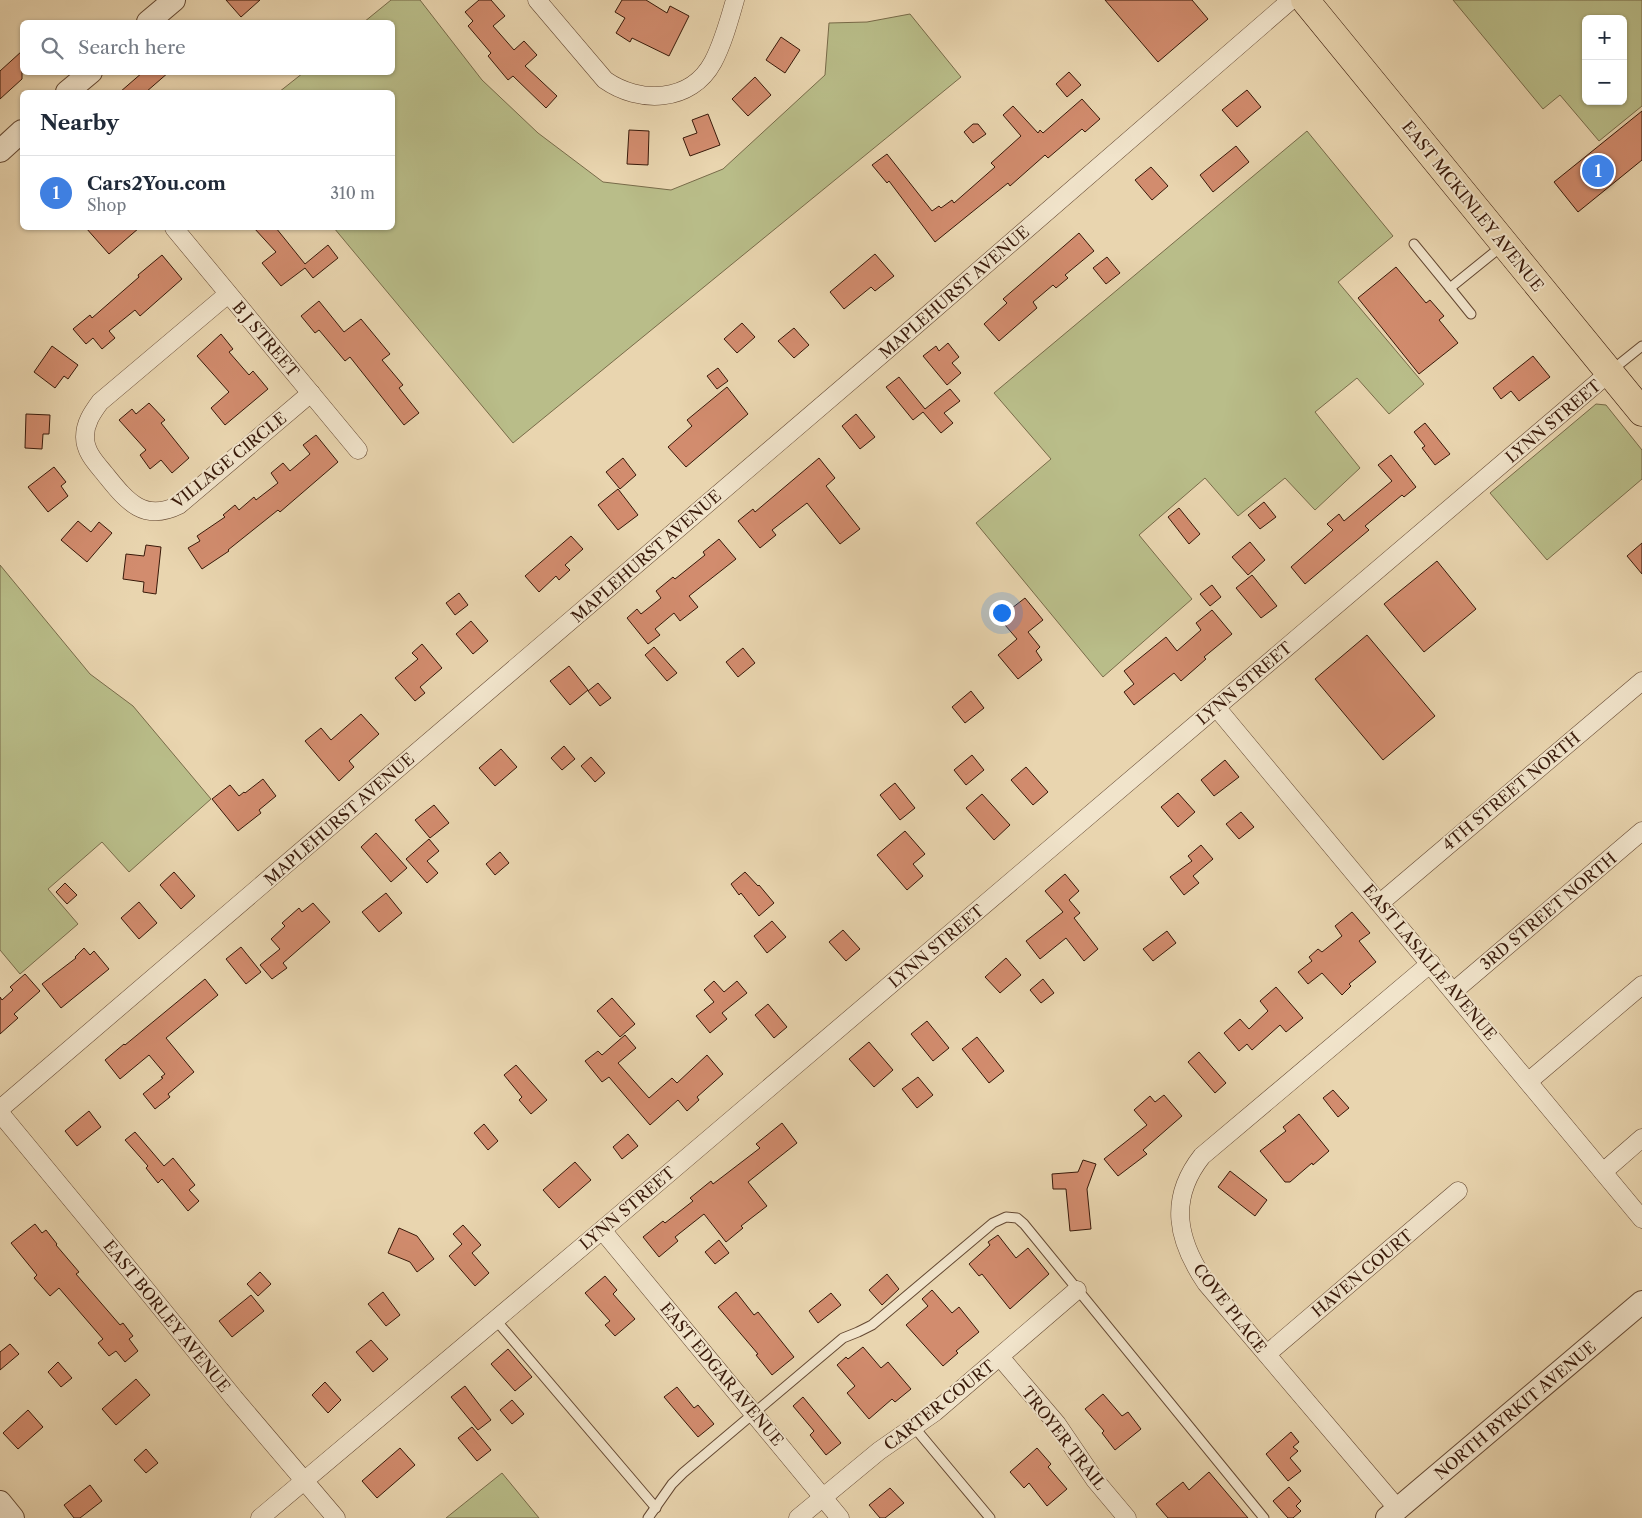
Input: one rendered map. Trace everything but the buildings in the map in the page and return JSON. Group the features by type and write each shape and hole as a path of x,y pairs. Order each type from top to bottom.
{"main road":[{"name":"EAST MCKINLEY AVENUE","path":"1305,0 1642,412"}],"street":[{"path":"150,20 174,0"},
{"path":"537,0 605,80 616,87 646,97 672,94 700,79 712,64 716,55 735,0"},
{"name":"MAPLEHURST AVENUE","path":"0,1111 908,331 1290,0"},
{"path":"69,90 87,75"},
{"path":"0,150 20,133"},
{"name":"B J STREET","path":"176,230 358,450"},
{"name":"VILLAGE CIRCLE","path":"228,294 100,402 91,414 87,423 85,438 87,448 91,457 122,496 140,509 155,512 170,510 179,505 311,393"},
{"name":"LYNN STREET","path":"260,1518 602,1230 1610,372"},
{"name":"4TH STREET NORTH","path":"1380,903 1642,681"},
{"name":"EAST LASALLE AVENUE","path":"1216,707 1642,1218"},
{"name":"3RD STREET NORTH","path":"1454,991 1642,831"},
{"name":"COVE PLACE","path":"1392,1514 1266,1354 1206,1283 1188,1252 1182,1235 1180,1207 1184,1186 1202,1156 1431,963"},
{"path":"1529,1081 1642,985"},
{"name":"EAST BORLEY AVENUE","path":"0,1111 234,1398 336,1518"},
{"path":"1604,1172 1642,1138"},
{"name":"HAVEN COURT","path":"1266,1354 1458,1191"},
{"name":"EAST EDGAR AVENUE","path":"602,1230 840,1518"},
{"name":"CARTER COURT","path":"798,1518 879,1451 935,1412 1077,1290"},
{"name":"NORTH BYRKIT AVENUE","path":"1392,1514 1642,1302"},
{"name":"TROYER TRAIL","path":"1000,1357 1057,1424 1095,1480 1127,1518"},
{"path":"0,1502 13,1518"}],"lane":[{"path":"1414,244 1471,314"},
{"path":"1450,288 1504,244"},
{"path":"1610,372 1642,346"},
{"path":"648,1518 672,1484 683,1473 843,1338 872,1325 993,1223 1006,1217 1017,1218 1024,1224 1264,1518"},
{"path":"495,1319 656,1508"},
{"path":"914,1427 990,1518"}],"green space":[{"path":"391,0 420,0 482,80 538,133 603,182 671,190 723,169 825,75 829,23 867,22 910,14 961,77 513,443 336,230 395,230 395,90 282,90 300,75 395,75 395,20 366,20"},
{"path":"1453,0 1642,0 1642,106 1599,141 1560,95 1543,109"},
{"path":"1307,131 1393,236 1338,282 1424,384 1389,414 1357,378 1315,412 1360,468 1315,510 1285,478 1238,516 1205,478 1139,535 1192,599 1103,677 976,523 1051,459 994,393"},
{"path":"1596,404 1606,405 1642,450 1642,479 1547,560 1490,493"},
{"path":"0,565 90,674 133,706 211,799 129,872 102,842 48,889 78,924 20,974 0,950"},
{"path":"502,1473 539,1518 446,1518"}],"place":[{"name":"Cars2You.com","path":"1598,171"}]}
